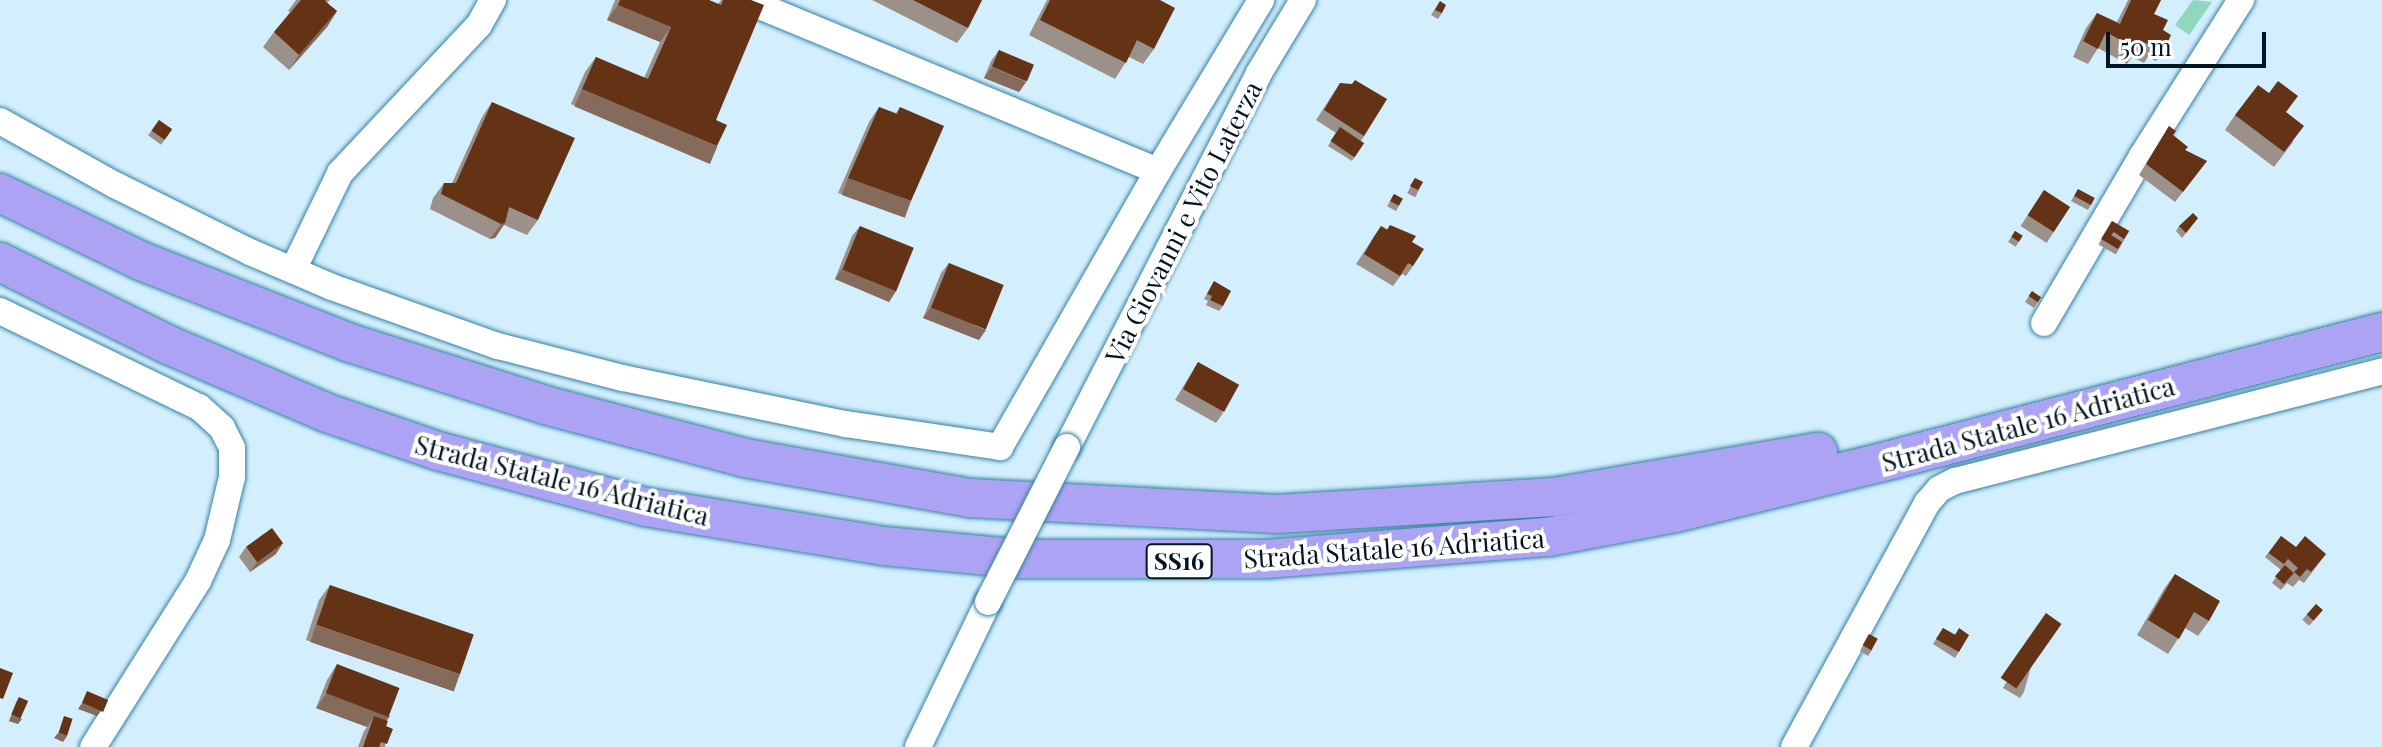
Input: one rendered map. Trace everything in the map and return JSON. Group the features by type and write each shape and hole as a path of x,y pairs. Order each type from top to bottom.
{"highway":[{"name":"Strada Statale 16 Adriatica","path":"0,193 141,261 350,343 545,405 745,458 970,498 1277,514 1554,497 1790,459 2021,403 2382,306"},
{"name":"Strada Statale 16 Adriatica","path":"0,262 171,346 327,413 438,451 646,507 869,544 1021,559 1266,559 1548,537 1675,513 1864,467 2382,332"}],"street":[{"path":"293,270 340,173 479,25 493,0"},
{"path":"745,0 1158,171"},
{"path":"0,121 115,185 293,270 498,346 623,378 846,424 1000,447 1158,171 1261,0"},
{"name":"Via Giovanni e Vito Laterza","path":"918,747 988,602 1259,73 1303,0"},
{"path":"2044,323 2142,156 2241,0"},
{"path":"0,311 199,407 222,428 232,448 232,477 217,540 198,581 93,747"},
{"path":"1794,747 1927,503 1939,489 1955,481 2382,371"}],"shaded area":[{"path":"2193,0 2212,2 2189,35 2175,25"}],"building":[{"path":"301,0 326,0 337,11 299,55 274,32"},
{"path":"620,0 709,0 721,5 723,0 751,0 764,5 716,120 727,125 717,146 582,89 596,57 648,79 671,27 618,5"},
{"path":"913,0 982,0 968,28"},
{"path":"1050,0 1160,0 1175,8 1154,49 1137,40 1126,63 1040,20"},
{"path":"2131,0 2161,0 2154,14 2168,20 2163,30 2171,35 2166,46 2158,42 2155,47 2141,41 2137,49 2106,32 2098,49 2083,41 2097,13 2120,24"},
{"path":"1440,1 1446,5 1442,13 1435,10"},
{"path":"999,50 1034,65 1027,81 992,67"},
{"path":"1355,80 1387,99 1364,136 1324,110 1340,83 1352,84"},
{"path":"2278,81 2298,96 2286,112 2304,126 2284,152 2235,115 2258,85 2269,93"},
{"path":"492,102 575,138 538,220 509,207 505,223 501,224 441,194 444,183 456,183"},
{"path":"879,107 897,114 900,107 944,126 911,201 848,178"},
{"path":"159,120 172,129 165,140 152,131"},
{"path":"2169,126 2176,131 2173,135 2188,147 2185,150 2207,161 2183,192 2146,164"},
{"path":"1340,127 1364,143 1355,157 1330,141"},
{"path":"1415,178 1423,182 1418,190 1410,186"},
{"path":"2078,189 2095,198 2091,205 2074,196"},
{"path":"2044,190 2070,207 2054,232 2028,215"},
{"path":"1394,194 1403,199 1399,206 1390,201"},
{"path":"2193,213 2198,218 2186,233 2179,226"},
{"path":"2112,221 2129,231 2124,239 2114,232 2111,235 2122,242 2118,249 2101,239"},
{"path":"1390,225 1416,236 1412,242 1424,249 1413,266 1408,263 1400,276 1364,254 1375,235 1381,239"},
{"path":"860,226 914,248 896,291 842,270"},
{"path":"1381,226 1387,230 1381,239 1375,235"},
{"path":"2015,231 2023,236 2019,242 2011,237"},
{"path":"949,263 1004,285 986,330 931,308"},
{"path":"1214,281 1231,291 1223,306 1210,300 1212,296 1207,294"},
{"path":"2032,291 2041,297 2038,302 2029,296"},
{"path":"1198,362 1239,385 1224,412 1183,389"},
{"path":"272,528 283,543 257,562 246,547"},
{"path":"2281,536 2296,547 2284,564 2269,553"},
{"path":"2305,536 2326,554 2311,572 2307,569 2300,577 2294,572 2298,568 2287,558"},
{"path":"2285,565 2294,573 2284,584 2275,576"},
{"path":"2175,574 2220,601 2209,621 2194,612 2179,639 2148,620"},
{"path":"330,585 474,634 460,674 316,625"},
{"path":"2316,604 2323,610 2314,620 2307,615"},
{"path":"2046,613 2062,624 2016,689 2001,678"},
{"path":"1943,628 1955,635 1959,628 1969,635 1959,652 1936,639"},
{"path":"1869,634 1878,639 1871,650 1863,645"},
{"path":"337,664 400,688 388,717 326,693"},
{"path":"0,668 13,673 3,699 0,698"},
{"path":"87,691 108,700 103,712 82,703"},
{"path":"19,697 28,701 20,718 11,714"},
{"path":"64,716 73,719 67,736 58,733"},
{"path":"374,716 388,721 386,726 393,729 387,744 381,742 379,747 363,747"}]}
